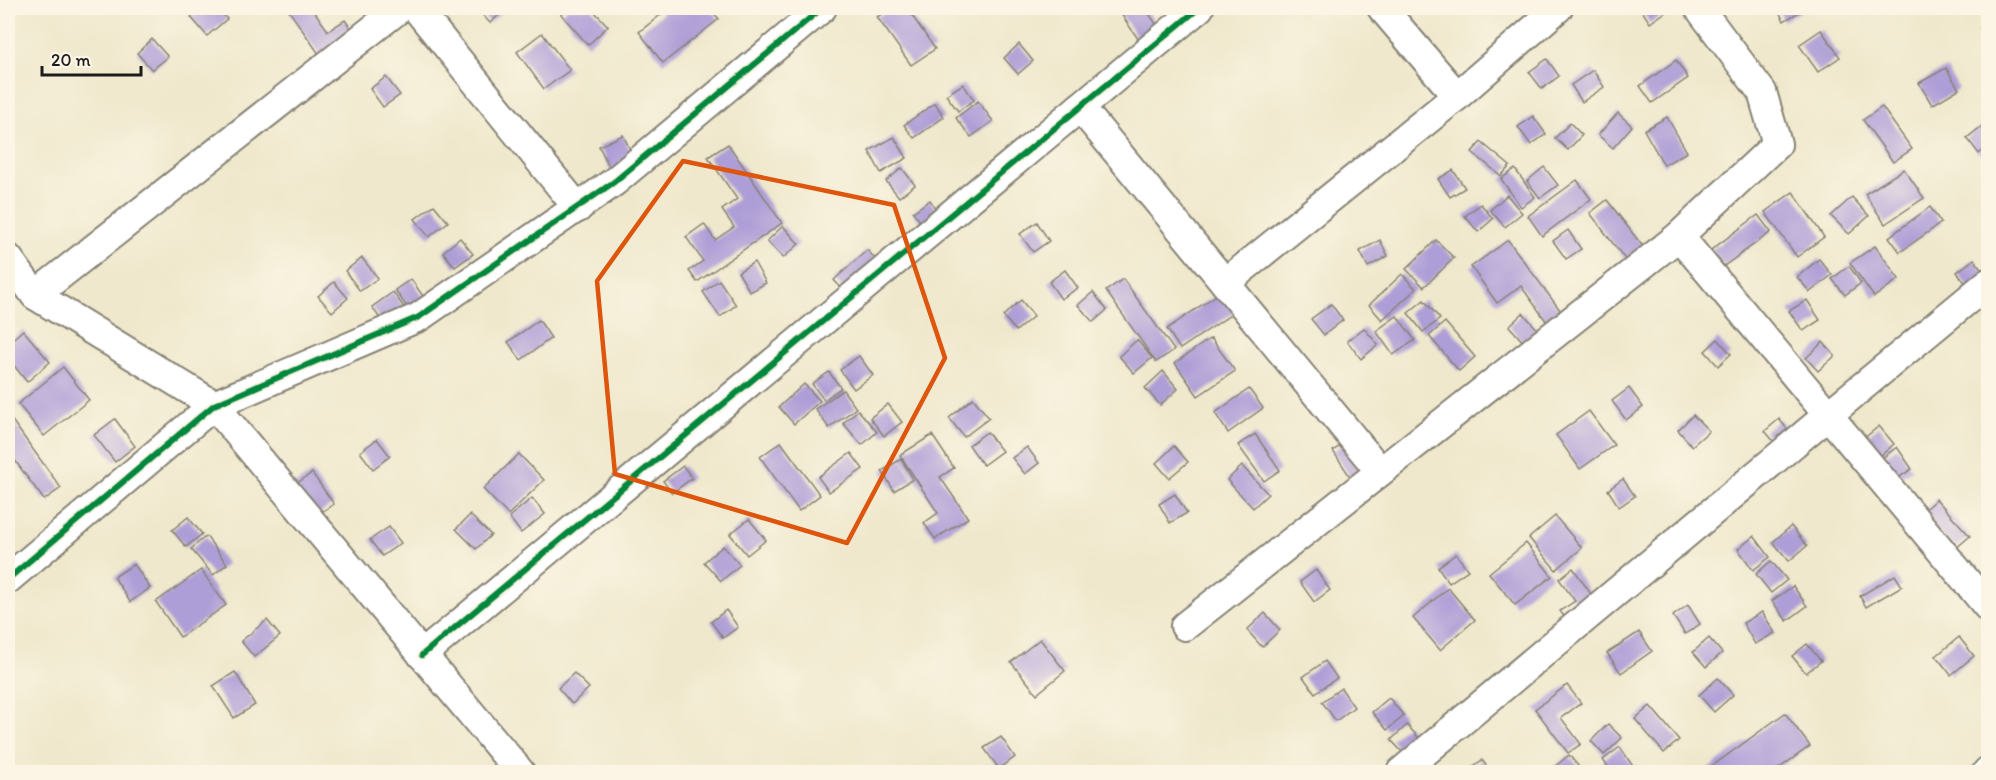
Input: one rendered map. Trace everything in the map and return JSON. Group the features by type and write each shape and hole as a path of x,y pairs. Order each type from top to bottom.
{"street":[{"path":"35,295 400,8"},
{"path":"416,8 578,208"},
{"path":"8,579 214,405 419,317 614,182 822,8"},
{"path":"422,655 1199,8"},
{"path":"1382,8 1457,96"},
{"path":"1225,283 1457,96 1558,8"},
{"path":"1185,626 1678,236 1777,144 1762,92 1699,8"},
{"path":"1080,107 1380,471"},
{"path":"1678,236 1989,607"},
{"path":"8,258 35,295 214,405 520,772"},
{"path":"1401,772 1989,283"}],"highlighted area":[{"path":"683,161 894,205 945,358 847,543 615,474 597,281"}],"building":[{"path":"202,8 217,8 227,19 207,36 191,17"},
{"path":"287,8 312,8 328,31 345,20 359,40 326,64"},
{"path":"476,8 507,8 490,23"},
{"path":"568,8 591,8 608,26 588,45 561,14"},
{"path":"658,8 709,8 719,19 663,63 639,32 663,13"},
{"path":"891,8 907,8 935,49 911,65 877,17"},
{"path":"1117,8 1145,8 1169,42 1149,55"},
{"path":"1640,8 1669,8 1670,9 1650,23"},
{"path":"1777,8 1806,8 1784,21"},
{"path":"1988,21 1988,39 1980,28"},
{"path":"1821,30 1840,57 1818,72 1799,45"},
{"path":"542,33 570,70 544,89 517,52"},
{"path":"152,39 168,57 152,70 137,53"},
{"path":"1019,44 1033,61 1018,74 1004,58"},
{"path":"1547,59 1559,76 1542,89 1529,72"},
{"path":"1676,60 1688,78 1652,103 1640,86"},
{"path":"1946,68 1959,89 1932,105 1919,83"},
{"path":"1593,70 1604,87 1582,102 1571,85"},
{"path":"386,77 400,95 383,107 370,89"},
{"path":"963,84 974,100 958,111 946,95"},
{"path":"978,101 993,121 971,137 956,118"},
{"path":"935,103 944,117 914,138 904,125"},
{"path":"1882,107 1912,149 1893,162 1863,120"},
{"path":"1618,113 1632,126 1613,148 1598,135"},
{"path":"1533,116 1546,134 1531,145 1518,127"},
{"path":"1667,117 1687,152 1664,165 1644,130"},
{"path":"1987,122 1988,146 1979,154 1967,138"},
{"path":"1570,123 1582,135 1568,150 1555,138"},
{"path":"623,135 635,160 611,171 599,146"},
{"path":"894,137 907,158 881,173 869,151"},
{"path":"1481,142 1510,166 1501,176 1472,152"},
{"path":"728,144 782,223 697,282 689,271 703,261 686,237 704,224 715,240 734,227 722,210 737,199 708,157"},
{"path":"1544,167 1558,185 1540,198 1527,181"},
{"path":"902,168 915,185 899,197 886,181"},
{"path":"1515,169 1535,197 1521,207 1501,179"},
{"path":"1904,169 1924,198 1885,224 1865,194"},
{"path":"1453,170 1465,188 1450,197 1438,179"},
{"path":"1577,180 1591,199 1542,236 1528,216"},
{"path":"1793,192 1824,237 1797,257 1765,212"},
{"path":"1507,195 1522,213 1505,227 1490,210"},
{"path":"1852,197 1869,216 1849,234 1831,216"},
{"path":"930,200 941,217 925,228 913,212"},
{"path":"1607,200 1644,248 1627,262 1590,213"},
{"path":"1481,204 1493,219 1478,232 1465,216"},
{"path":"434,205 448,222 429,237 415,219"},
{"path":"1930,207 1941,223 1900,252 1889,237"},
{"path":"1758,215 1771,232 1724,266 1711,250"},
{"path":"1037,222 1049,241 1033,252 1020,234"},
{"path":"783,226 799,244 783,258 767,241"},
{"path":"1568,230 1581,249 1566,259 1553,241"},
{"path":"460,238 473,254 455,267 443,252"},
{"path":"1380,240 1388,256 1368,267 1360,251"},
{"path":"1436,240 1454,258 1424,287 1406,269"},
{"path":"1508,240 1563,314 1549,325 1521,286 1497,303 1471,267"},
{"path":"1875,246 1899,279 1874,297 1850,263"},
{"path":"867,250 882,266 848,296 834,280"},
{"path":"362,258 378,278 360,291 345,271"},
{"path":"1819,259 1832,275 1810,292 1797,277"},
{"path":"1974,259 1988,278 1971,291 1957,272"},
{"path":"754,262 766,283 750,292 738,272"},
{"path":"1849,266 1861,283 1845,295 1832,279"},
{"path":"1065,270 1078,288 1061,299 1049,282"},
{"path":"1402,274 1416,289 1382,320 1369,305"},
{"path":"411,279 425,299 409,310 395,290"},
{"path":"1123,279 1174,350 1156,362 1106,291"},
{"path":"719,280 736,305 720,317 703,292"},
{"path":"334,282 348,298 332,312 318,296"},
{"path":"1225,289 1239,309 1180,349 1167,329"},
{"path":"393,292 411,317 390,333 372,307"},
{"path":"1093,292 1107,310 1093,322 1078,305"},
{"path":"1021,300 1034,316 1016,331 1003,316"},
{"path":"1424,300 1440,319 1423,332 1408,313"},
{"path":"1807,300 1820,320 1803,331 1789,311"},
{"path":"1331,304 1343,320 1324,335 1311,319"},
{"path":"1523,313 1539,331 1525,344 1509,326"},
{"path":"1397,316 1415,340 1393,355 1376,331"},
{"path":"539,320 551,338 521,360 508,342"},
{"path":"1445,322 1475,357 1459,371 1429,336"},
{"path":"1364,328 1378,345 1361,359 1347,341"},
{"path":"23,330 50,362 27,382 8,358 8,343"},
{"path":"1211,338 1235,371 1198,396 1175,363"},
{"path":"1718,339 1731,354 1718,366 1705,351"},
{"path":"1137,340 1152,358 1134,373 1119,356"},
{"path":"1823,342 1835,356 1818,371 1806,358"},
{"path":"859,356 873,375 854,389 840,370"},
{"path":"63,367 89,400 44,436 18,404"},
{"path":"1163,371 1178,389 1160,405 1145,388"},
{"path":"829,372 841,388 824,400 812,384"},
{"path":"804,384 820,401 794,424 779,407"},
{"path":"1629,388 1643,407 1626,420 1612,401"},
{"path":"1249,389 1263,408 1228,433 1215,413"},
{"path":"843,390 856,408 829,428 815,409"},
{"path":"973,398 989,418 964,437 949,418"},
{"path":"888,404 902,422 884,436 870,418"},
{"path":"858,410 877,432 862,445 843,423"},
{"path":"1589,411 1614,445 1580,469 1556,435"},
{"path":"8,415 61,488 44,500 8,451"},
{"path":"1693,415 1709,431 1692,446 1678,430"},
{"path":"115,419 135,446 115,462 94,435"},
{"path":"1779,419 1794,437 1780,449 1765,431"},
{"path":"1879,426 1894,444 1878,458 1862,440"},
{"path":"987,432 1002,451 983,465 969,445"},
{"path":"1255,434 1280,470 1264,481 1238,445"},
{"path":"932,435 954,468 940,477 968,518 935,539 924,523 938,513 900,455"},
{"path":"377,439 390,456 373,469 360,452"},
{"path":"1350,439 1368,466 1351,478 1333,451"},
{"path":"781,442 820,495 799,511 760,457"},
{"path":"1174,446 1188,462 1169,478 1156,463"},
{"path":"1027,447 1039,463 1025,474 1012,458"},
{"path":"1897,447 1912,469 1895,480 1881,459"},
{"path":"851,453 863,469 829,492 818,477"},
{"path":"519,454 544,480 508,515 483,489"},
{"path":"901,459 913,479 894,491 882,471"},
{"path":"683,466 692,478 672,493 663,481"},
{"path":"1242,466 1268,494 1253,508 1227,480"},
{"path":"312,473 334,504 303,524 282,493"},
{"path":"1623,479 1635,496 1619,507 1608,490"},
{"path":"1175,494 1187,513 1170,523 1159,504"},
{"path":"532,498 545,514 521,533 509,517"},
{"path":"1936,499 1970,536 1954,550 1920,514"},
{"path":"470,515 491,535 476,549 456,529"},
{"path":"1555,516 1582,548 1556,570 1529,538"},
{"path":"188,517 202,534 186,547 172,530"},
{"path":"749,519 766,540 747,555 730,534"},
{"path":"1791,526 1807,546 1789,561 1773,542"},
{"path":"389,527 401,543 382,556 370,540"},
{"path":"206,536 227,564 213,575 191,549"},
{"path":"1754,536 1770,557 1753,570 1738,549"},
{"path":"1526,543 1552,576 1515,605 1489,573"},
{"path":"723,546 740,565 721,581 704,562"},
{"path":"1456,554 1468,570 1449,583 1438,567"},
{"path":"1771,561 1787,580 1771,593 1756,574"},
{"path":"134,564 150,588 130,602 114,577"},
{"path":"1573,568 1600,607 1572,627 1560,611 1575,601 1559,579"},
{"path":"201,570 226,605 180,637 156,602"},
{"path":"1316,570 1330,590 1314,602 1300,582"},
{"path":"1895,575 1902,586 1866,607 1860,596"},
{"path":"1793,586 1807,606 1787,621 1772,601"},
{"path":"1448,588 1475,620 1440,650 1413,618"},
{"path":"1688,605 1700,624 1685,634 1673,616"},
{"path":"726,610 738,627 723,638 711,622"},
{"path":"1762,612 1775,633 1755,644 1743,623"},
{"path":"1265,613 1280,630 1262,647 1247,630"},
{"path":"267,620 280,636 254,657 241,641"},
{"path":"1639,632 1652,651 1621,673 1607,653"},
{"path":"1959,637 1974,656 1951,675 1936,656"},
{"path":"1709,638 1722,653 1706,667 1693,652"},
{"path":"1040,639 1065,671 1037,694 1011,662"},
{"path":"1807,644 1821,661 1806,673 1792,656"},
{"path":"1325,661 1337,678 1315,693 1303,677"},
{"path":"235,672 255,705 234,718 213,686"},
{"path":"574,673 589,688 572,704 558,688"},
{"path":"1718,678 1733,695 1714,712 1699,695"},
{"path":"1567,685 1581,703 1561,718 1581,744 1568,753 1535,709"},
{"path":"1341,688 1354,707 1336,721 1322,702"},
{"path":"1389,698 1404,716 1387,730 1372,712"},
{"path":"1650,706 1679,740 1664,753 1635,719"},
{"path":"1785,713 1810,746 1774,772 1704,772"},
{"path":"1608,724 1622,738 1604,755 1591,741"},
{"path":"1407,725 1420,739 1404,754 1391,740"},
{"path":"1001,737 1015,757 999,769 984,748"},
{"path":"1620,747 1634,768 1628,772 1612,772 1603,760"},
{"path":"1569,755 1583,772 1557,772 1553,768"},
{"path":"1482,760 1491,772 1465,772"}],"cycle path":[{"path":"8,579 214,405 419,317 614,182 822,8"},
{"path":"422,655 1199,8"}]}
